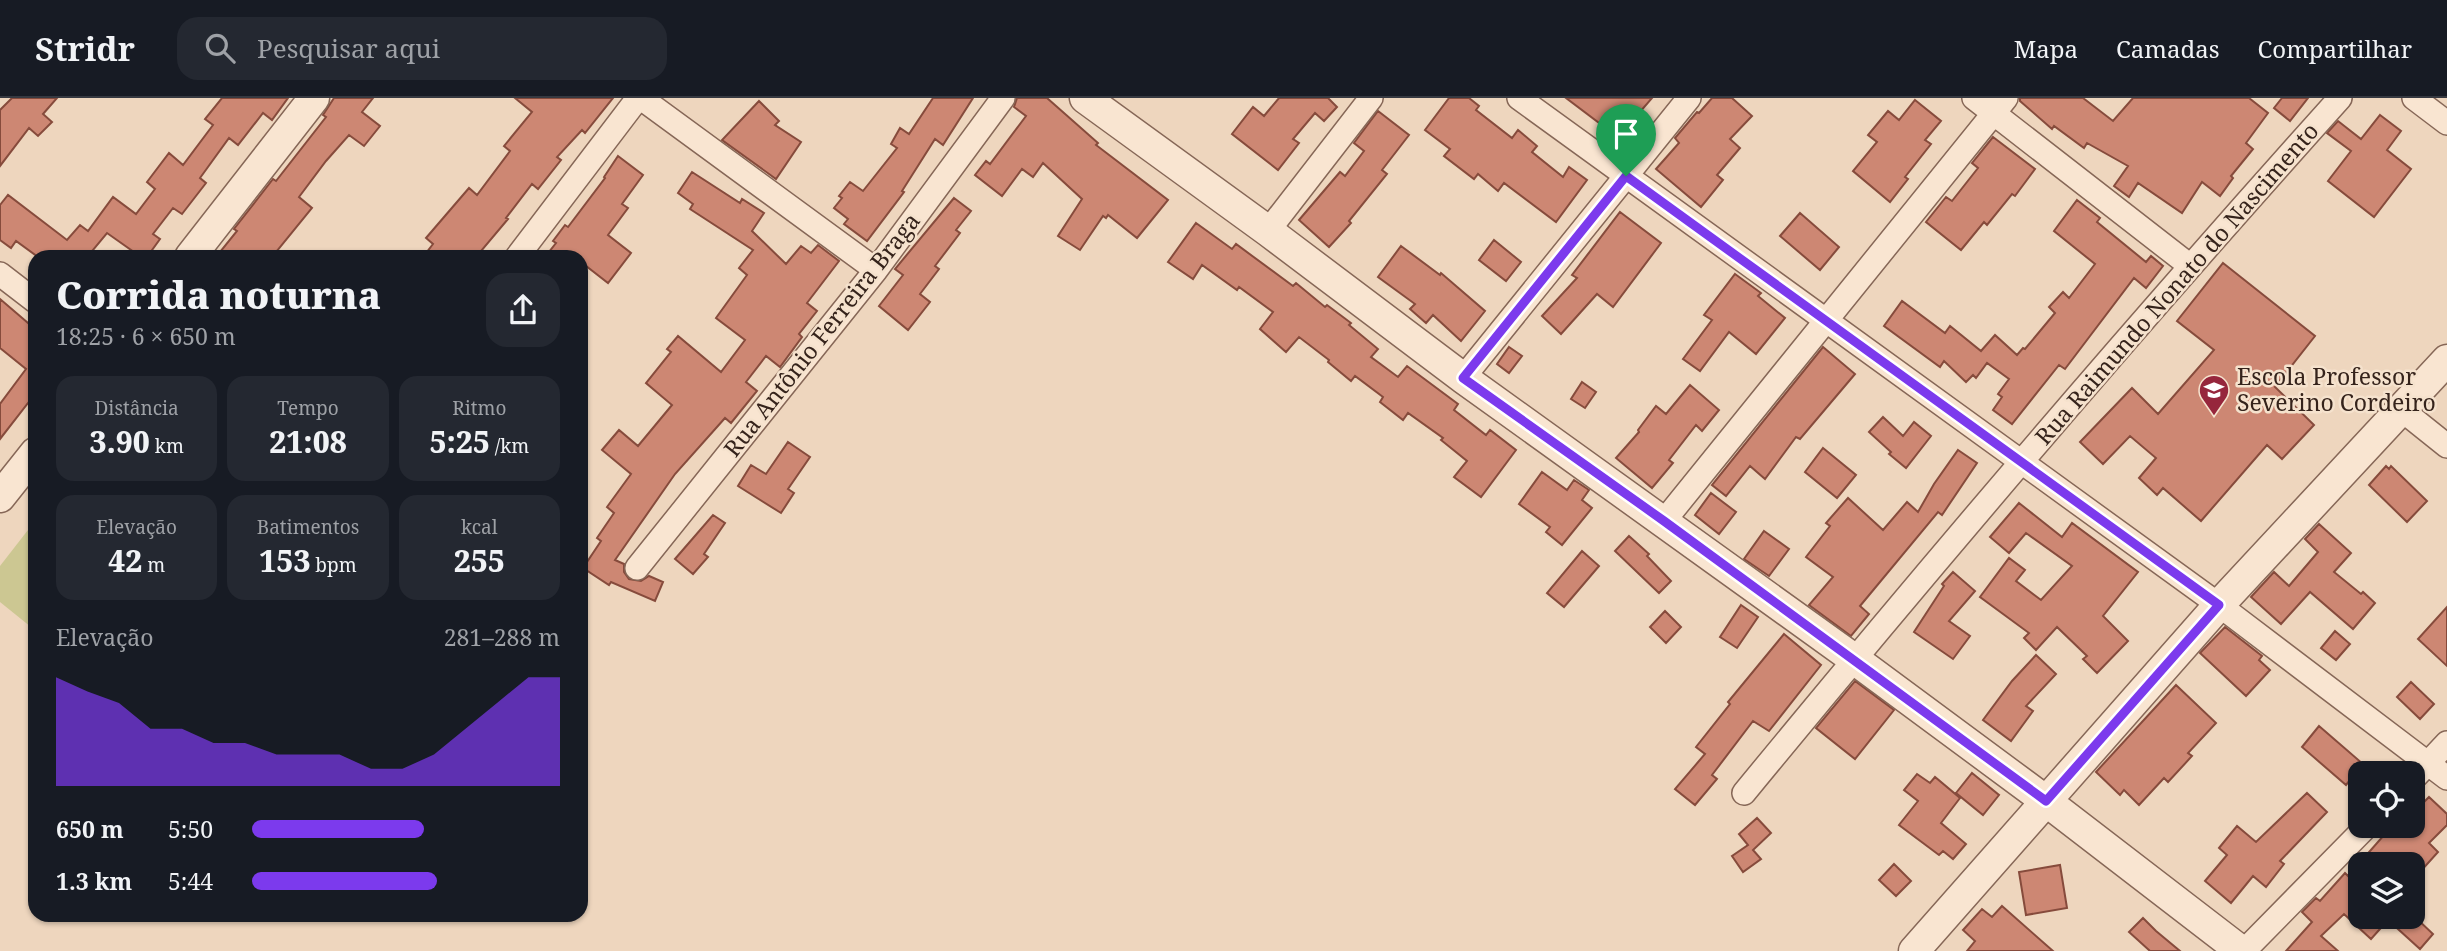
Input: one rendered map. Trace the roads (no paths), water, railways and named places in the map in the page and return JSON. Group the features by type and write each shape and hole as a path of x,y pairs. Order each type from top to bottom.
{"street":[{"path":"195,250 314,98"},
{"path":"522,250 639,98 876,270"},
{"name":"Rua Antônio Ferreira Braga","path":"637,568 876,270 1003,98"},
{"path":"1085,98 1463,378 1854,659 2242,951 2355,838"},
{"path":"1268,231 1371,98"},
{"path":"1519,98 2219,605 2409,761"},
{"path":"1463,378 1689,98"},
{"path":"1973,98 2000,105 2189,265"},
{"name":"Rua Raimundo Nonato do Nascimento","path":"1744,793 1854,659 2189,265 2340,98"},
{"path":"2414,98 2447,123"},
{"path":"1664,521 2000,105"},
{"path":"0,274 28,295"},
{"path":"1914,951 2219,605 2447,360"},
{"path":"2402,410 2447,446"},
{"path":"0,497 28,462"},
{"path":"2425,767 2447,743"},
{"path":"2425,772 2447,778"}],"place":[{"name":"Escola Professor Severino Cordeiro","path":"2214,417"}]}
